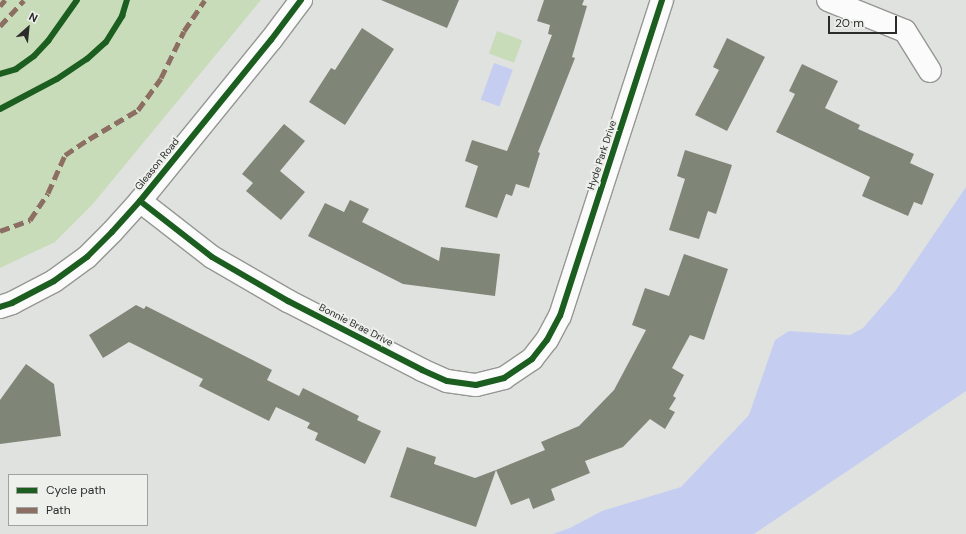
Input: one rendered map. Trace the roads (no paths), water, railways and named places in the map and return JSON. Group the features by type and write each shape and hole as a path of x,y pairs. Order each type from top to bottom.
{"street":[{"name":"Gleason Road","path":"0,307 12,303 54,281 87,257 140,201 271,40 301,0"},
{"name":"Hyde Park Drive","path":"560,316 662,0"},
{"path":"828,0 905,31 930,71"},
{"name":"Bonnie Brae Drive","path":"140,201 212,257 288,301 422,370 447,381 476,385 504,378 532,359 547,340 560,316"}],"water":[{"path":"494,63 513,70 499,106 481,100"},
{"path":"966,187 966,391 754,534 553,534 570,528 602,511 681,487 749,415 775,340 789,331 850,335 863,328 896,290"}]}
